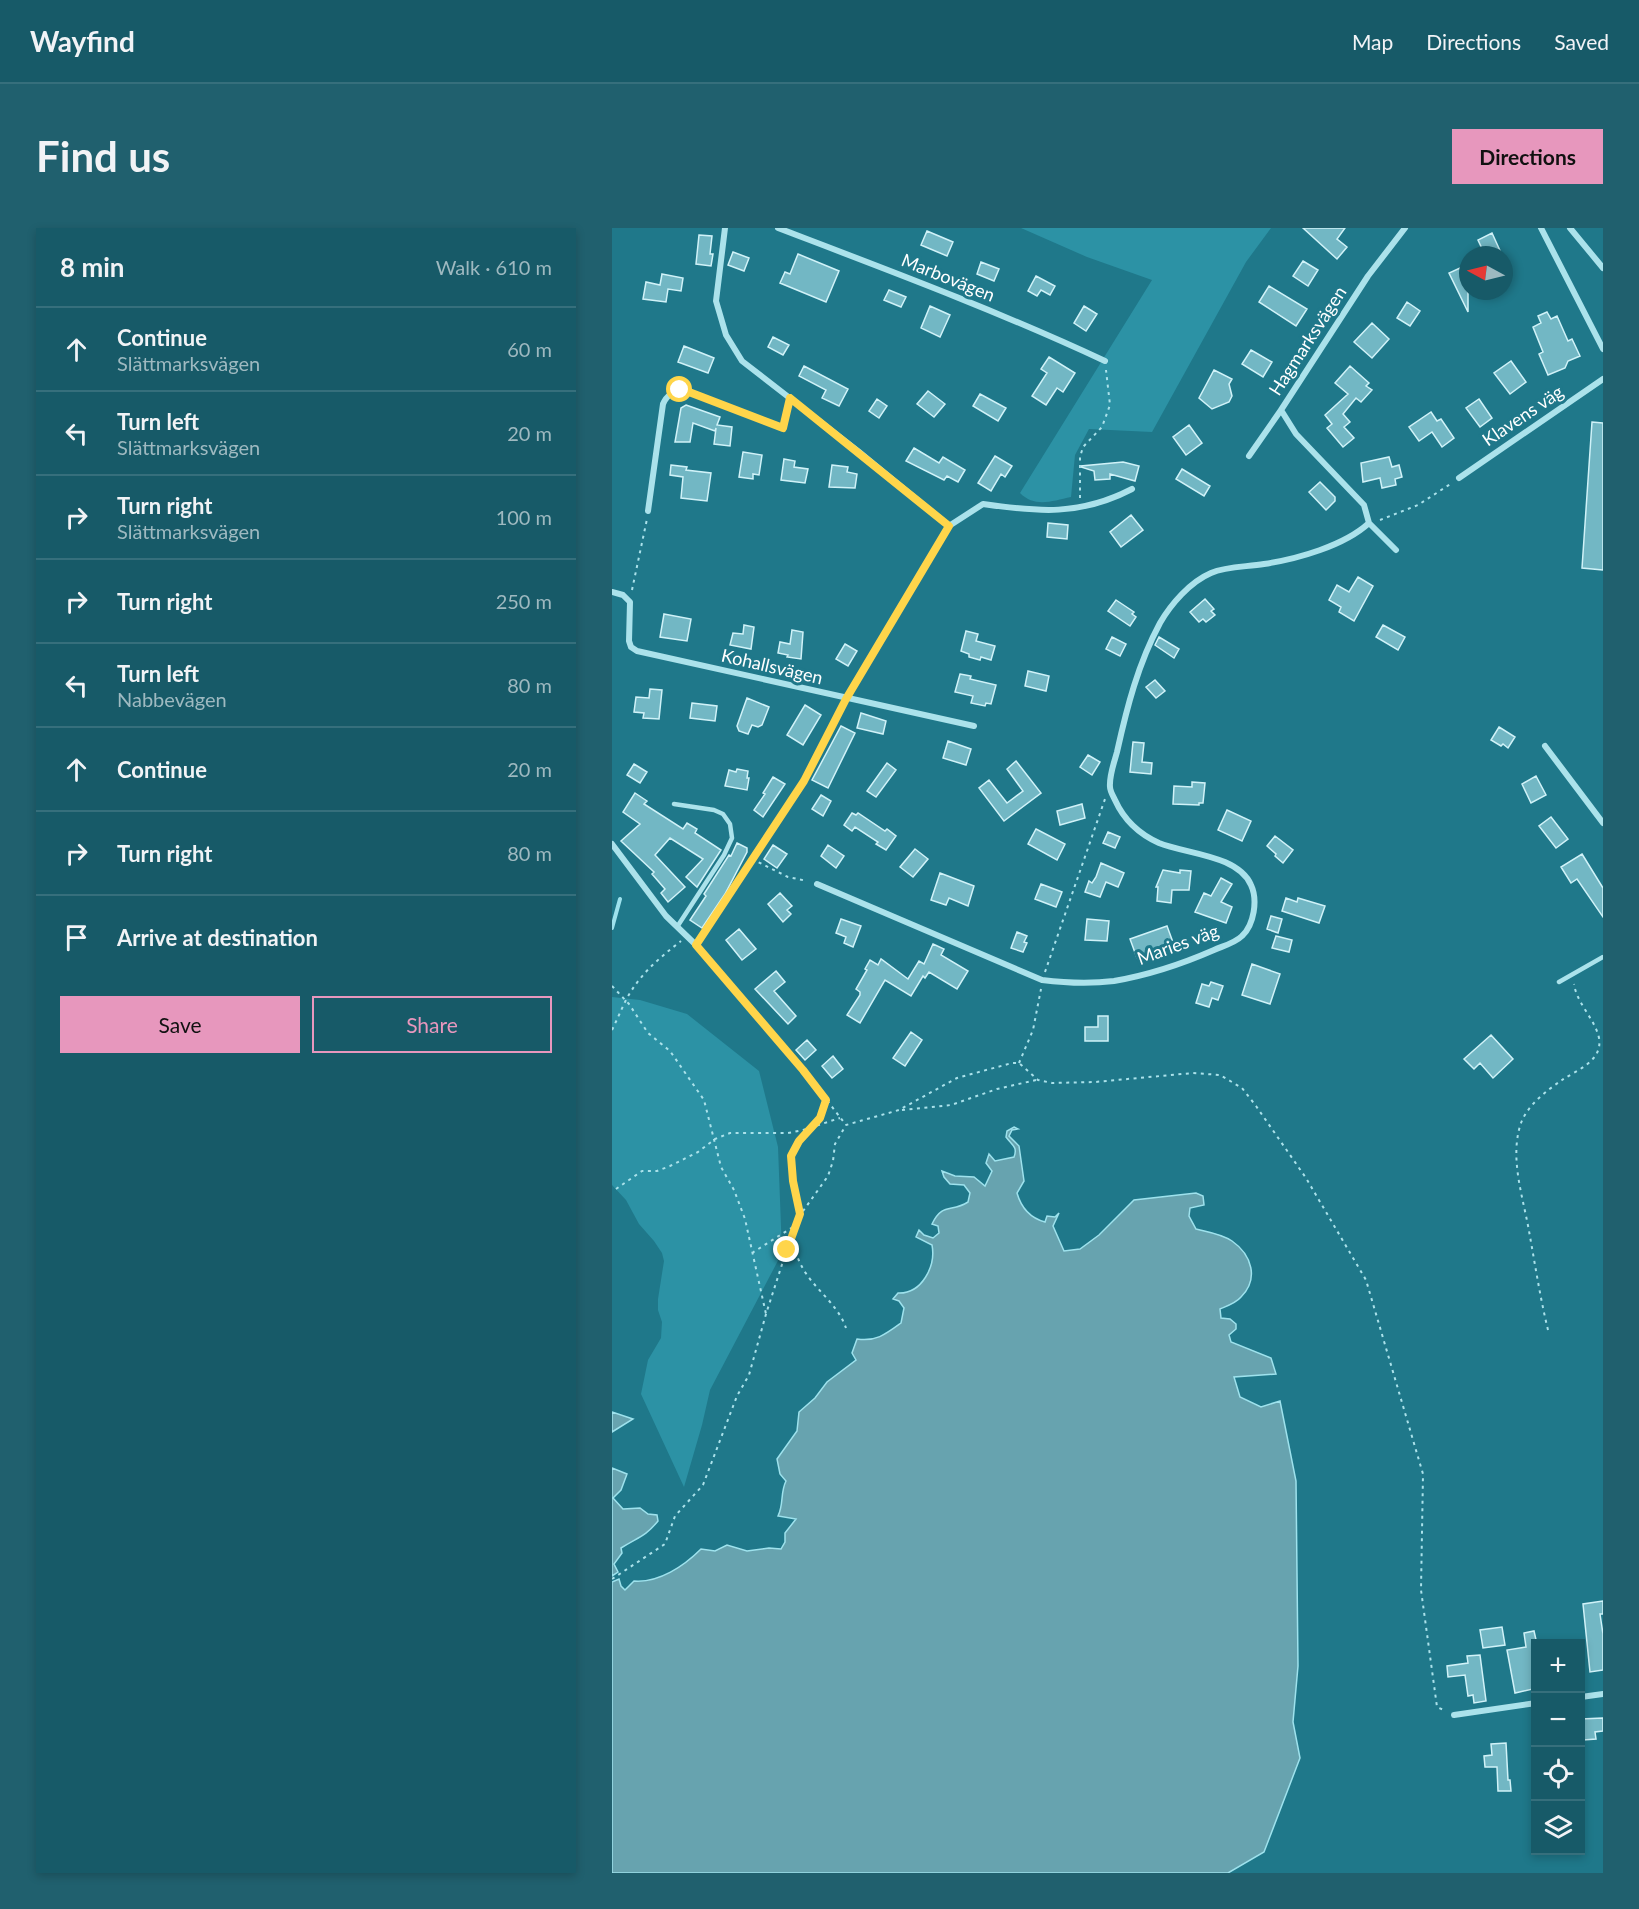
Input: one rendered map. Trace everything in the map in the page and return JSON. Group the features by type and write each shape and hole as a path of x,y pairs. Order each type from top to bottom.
{"street":[{"path":"725,228 716,301 726,335 742,361 949,526"},
{"name":"Marbovägen","path":"778,228 940,290 1054,337 1105,361"},
{"name":"Hagmarksvägen","path":"1396,550 1368,523 1364,505 1296,434 1281,410 1368,276 1406,228"},
{"path":"1540,228 1603,349"},
{"path":"1570,228 1603,268"},
{"name":"Klavens väg","path":"1459,478 1603,379"},
{"path":"648,511 663,404 670,394 680,390 689,392 783,428 790,398"},
{"path":"1249,456 1281,410"},
{"path":"846,699 949,526 982,504 1031,511 1080,507 1101,503 1132,489"},
{"path":"1110,788 1112,770 1132,688 1145,654 1170,608 1186,590 1208,574 1218,570 1266,564 1335,544 1359,532 1368,523"},
{"path":"612,592 623,595 630,602"},
{"name":"Kohallsvägen","path":"630,602 629,641 631,647 637,651 974,726"},
{"path":"1545,746 1603,824"},
{"name":"Maries väg","path":"817,884 1042,980 1069,984 1112,981 1140,976 1192,959 1227,945 1242,936 1249,927 1255,898 1251,884 1237,868 1158,842 1142,833 1122,814 1110,788"},
{"path":"612,844 666,916 696,945 803,1070"},
{"path":"1585,1696 1603,1694"},
{"path":"1454,1715 1531,1704"}],"lane":[{"path":"674,804 714,810 723,814 730,824 732,838 724,855 677,927"},
{"path":"1559,982 1603,957"}],"path":[{"path":"1080,507 1080,457 1083,447 1102,427 1110,405 1105,361"},
{"path":"1368,523 1395,516 1418,505 1459,478"},
{"path":"630,602 648,511"},
{"path":"696,945 804,781 846,699"},
{"path":"1018,1063 1033,1030 1042,980 1101,806 1110,788"},
{"path":"752,859 788,877 817,884"},
{"path":"612,1030 626,1000 649,968 687,936"},
{"path":"1548,1330 1518,1172 1517,1145 1524,1115 1532,1105 1562,1080 1588,1064 1598,1052 1599,1039 1574,986 1576,972"},
{"path":"612,986 626,1000 648,1033 670,1051 704,1100 721,1167 734,1190 745,1219 766,1314"},
{"path":"899,1110 957,1078 1005,1064 1018,1063 1038,1080"},
{"path":"803,1070 846,1125"},
{"path":"612,1580 665,1544 675,1516 703,1485 737,1396 749,1375 795,1225 800,1214 828,1176 835,1144 846,1125 899,1110 951,1106 997,1089 1038,1080 1052,1083 1095,1082 1193,1072 1220,1075 1242,1088 1256,1106 1306,1178 1366,1280 1423,1474 1421,1590 1437,1707 1454,1715"},
{"path":"800,1214 793,1181 791,1156 799,1141 820,1118 826,1100"},
{"path":"616,1189 642,1171 657,1171 670,1166 698,1152 715,1139 730,1133 788,1133 840,1118"},
{"path":"752,1253 795,1225"},
{"path":"791,1236 805,1271 835,1306 846,1328"}],"shaded area":[{"path":"1021,228 1271,228 1246,262 1152,432 1089,429 1075,455 1071,497 1044,502 1032,501 1020,493 1152,280 1087,257"},
{"path":"612,997 640,1000 687,1014 759,1071 778,1147 782,1253 710,1390 684,1487 641,1394 648,1360 661,1338 662,1322 658,1310 658,1299 664,1261 662,1253 639,1224 626,1200 612,1185"},
{"path":"1014,1127 1018,1129 1012,1130 1009,1136 1019,1146 1024,1181 1017,1193 1019,1198 1027,1211 1035,1218 1045,1222 1047,1216 1055,1217 1059,1213 1053,1226 1064,1251 1080,1249 1099,1235 1134,1200 1196,1193 1203,1196 1204,1205 1190,1208 1189,1216 1196,1229 1228,1239 1244,1253 1251,1268 1247,1290 1237,1301 1220,1309 1221,1318 1230,1319 1236,1324 1236,1329 1229,1335 1231,1342 1271,1358 1276,1374 1234,1377 1240,1397 1261,1407 1280,1401 1296,1481 1298,1666 1293,1722 1300,1758 1264,1852 1228,1873 612,1873 612,1582 619,1579 625,1590 634,1581 653,1579 670,1572 701,1549 715,1551 727,1545 747,1551 781,1549 785,1542 785,1533 796,1519 778,1516 786,1481 780,1474 777,1459 797,1431 799,1412 815,1398 827,1382 856,1360 852,1353 857,1339 875,1338 901,1323 904,1308 899,1301 893,1299 898,1293 907,1292 920,1284 932,1262 932,1245 916,1237 919,1230 924,1235 933,1238 939,1233 938,1226 932,1224 936,1217 944,1210 968,1202 970,1193 964,1185 950,1184 942,1171 955,1176 974,1177 985,1186 992,1171 986,1163 989,1154 995,1161 1014,1157 1015,1148 1006,1137 1007,1131"},
{"path":"612,1412 633,1419 612,1432"},
{"path":"612,1468 627,1474 621,1490 613,1498 623,1509 640,1508 648,1514 657,1515 658,1521 645,1534 621,1548 622,1553 614,1564 618,1572 612,1576"}],"building":[{"path":"1303,228 1345,228 1337,239 1347,247 1337,259"},
{"path":"927,231 953,242 947,256 921,245"},
{"path":"1492,233 1498,246 1481,246 1478,240"},
{"path":"699,235 712,236 711,266 696,264"},
{"path":"733,252 749,258 744,271 728,265"},
{"path":"798,254 839,271 826,302 780,283 785,272 790,274"},
{"path":"1303,261 1318,270 1308,286 1293,276"},
{"path":"981,262 999,269 994,281 977,274"},
{"path":"1459,268 1459,294 1449,273"},
{"path":"662,274 683,278 681,291 668,289 666,302 643,299 646,282 660,285"},
{"path":"1036,276 1055,286 1050,295 1041,290 1037,296 1028,291"},
{"path":"1269,286 1307,309 1296,326 1259,302"},
{"path":"889,290 906,297 901,307 884,300"},
{"path":"1462,300 1468,300 1468,312"},
{"path":"1407,302 1420,311 1410,326 1397,318"},
{"path":"930,306 950,315 940,337 921,328"},
{"path":"1084,306 1097,314 1086,331 1074,323"},
{"path":"1547,312 1551,319 1557,316 1568,341 1572,339 1580,356 1568,361 1565,368 1548,375 1539,354 1543,352 1533,327 1541,323 1538,316"},
{"path":"1372,323 1389,339 1372,358 1354,342"},
{"path":"773,337 789,345 783,355 768,347"},
{"path":"684,346 714,358 708,373 678,362"},
{"path":"1251,350 1272,362 1263,377 1242,364"},
{"path":"1049,357 1075,373 1063,392 1057,388 1046,405 1032,396 1047,373 1041,369"},
{"path":"1511,361 1526,382 1510,394 1494,373"},
{"path":"804,366 848,389 839,406 822,398 826,390 799,376"},
{"path":"1350,366 1369,383 1366,386 1372,390 1361,402 1356,398 1343,414 1350,422 1344,427 1354,438 1343,447 1327,428 1332,424 1325,415 1348,394 1335,383"},
{"path":"1214,370 1232,379 1229,384 1232,396 1229,402 1212,409 1199,398"},
{"path":"928,391 945,404 934,417 917,404"},
{"path":"980,394 1006,408 998,421 973,406"},
{"path":"877,399 887,406 879,418 869,411"},
{"path":"1479,399 1492,418 1480,427 1466,408"},
{"path":"686,405 720,417 717,425 732,427 730,446 714,444 716,428 715,431 693,423 690,442 675,442 681,408"},
{"path":"1431,412 1437,421 1441,419 1454,438 1442,447 1432,432 1419,441 1409,427"},
{"path":"1592,422 1603,423 1603,570 1582,568"},
{"path":"1189,425 1202,443 1186,455 1173,437"},
{"path":"914,448 939,463 943,457 965,470 958,482 947,476 944,480 906,461"},
{"path":"743,452 762,455 759,475 753,474 753,479 739,477"},
{"path":"995,456 1012,466 1005,477 1001,474 991,491 978,483"},
{"path":"1389,457 1392,467 1399,465 1402,477 1395,479 1396,485 1382,488 1380,478 1363,482 1361,463"},
{"path":"784,459 795,461 794,467 808,469 805,483 781,480"},
{"path":"1123,462 1139,466 1135,481 1110,474 1110,479 1095,480 1094,471 1081,467 1081,466"},
{"path":"671,465 687,467 686,470 711,473 707,501 681,498 683,477 670,475"},
{"path":"832,465 848,467 847,472 857,474 855,488 829,487"},
{"path":"1182,469 1210,486 1204,496 1176,479"},
{"path":"1320,482 1335,497 1335,501 1326,510 1309,492"},
{"path":"1131,515 1143,530 1121,547 1110,532"},
{"path":"1048,523 1068,525 1067,539 1047,537"},
{"path":"1358,577 1373,586 1354,621 1339,612 1341,607 1329,600 1337,585 1349,592"},
{"path":"1205,599 1214,609 1211,611 1215,615 1206,622 1203,619 1199,622 1190,612"},
{"path":"1116,600 1134,612 1132,614 1136,617 1130,626 1108,611"},
{"path":"664,614 691,619 687,641 660,637"},
{"path":"744,625 754,627 751,649 730,645 733,633 743,634"},
{"path":"1383,625 1405,637 1398,650 1376,637"},
{"path":"792,630 803,632 801,659 778,653 780,642 790,644"},
{"path":"966,631 978,634 976,641 995,646 991,660 969,657 969,654 961,651"},
{"path":"1112,637 1126,644 1120,656 1106,649"},
{"path":"1159,637 1179,649 1174,658 1155,645"},
{"path":"845,644 857,651 848,666 836,659"},
{"path":"1028,671 1049,676 1046,691 1025,686"},
{"path":"960,674 971,676 970,679 996,685 991,704 986,703 985,706 971,703 973,696 955,692"},
{"path":"1155,680 1165,691 1156,698 1146,687"},
{"path":"650,689 662,690 659,719 643,718 644,713 634,712 636,697 649,698"},
{"path":"747,698 769,707 762,725 758,727 752,725 748,734 739,731 737,726"},
{"path":"692,703 717,706 715,721 690,718"},
{"path":"805,705 821,715 803,745 787,735"},
{"path":"861,713 886,721 883,734 857,728"},
{"path":"841,726 855,733 828,788 812,780"},
{"path":"1499,727 1515,737 1508,748 1491,740"},
{"path":"948,741 971,749 966,765 943,758"},
{"path":"1133,742 1144,743 1142,762 1152,763 1151,774 1130,772"},
{"path":"1088,755 1100,762 1092,775 1080,767"},
{"path":"1016,761 1041,793 1004,821 979,788 989,780 1007,803 1023,791 1007,769"},
{"path":"887,763 896,770 876,797 867,791"},
{"path":"634,764 647,772 640,783 627,775"},
{"path":"737,769 748,771 747,790 725,786 729,770 736,772"},
{"path":"1536,776 1546,795 1531,803 1522,784"},
{"path":"773,777 785,784 763,817 754,810"},
{"path":"1192,782 1205,783 1203,803 1199,805 1173,804 1174,786 1192,787"},
{"path":"635,793 647,801 644,804 683,829 687,823 697,829 695,833 721,850 697,887 686,877 703,859 670,838 655,855 685,887 668,902 661,893 665,889 652,874 654,872 621,841 640,824 623,812"},
{"path":"821,795 831,801 823,816 812,809"},
{"path":"1082,804 1085,818 1060,825 1057,811"},
{"path":"1227,810 1251,821 1242,841 1218,830"},
{"path":"852,813 856,815 858,813 896,836 886,850 855,827 852,831 844,825"},
{"path":"1551,817 1568,839 1556,848 1539,826"},
{"path":"1036,829 1065,844 1057,860 1028,844"},
{"path":"1108,832 1120,837 1115,848 1103,843"},
{"path":"1275,836 1293,850 1283,863 1267,846"},
{"path":"737,843 747,848 747,852 725,894 702,928 690,920"},
{"path":"773,845 787,854 777,868 764,859"},
{"path":"828,845 844,856 836,868 821,856"},
{"path":"915,849 928,859 913,877 900,867"},
{"path":"1582,854 1603,888 1603,917 1577,879 1571,883 1561,867"},
{"path":"1101,863 1124,873 1118,887 1106,882 1100,897 1085,892 1089,881 1092,883 1096,877"},
{"path":"1163,870 1180,873 1180,870 1191,871 1189,890 1172,890 1171,903 1157,901 1158,887 1156,887"},
{"path":"940,873 974,886 968,906 949,898 946,905 931,900"},
{"path":"1221,878 1232,884 1221,902 1232,907 1226,923 1195,912 1204,893 1211,896"},
{"path":"1041,884 1062,892 1056,907 1035,899"},
{"path":"780,893 792,906 787,910 791,914 783,922 768,904"},
{"path":"1286,898 1297,902 1298,898 1325,906 1319,923 1282,911"},
{"path":"1271,916 1282,919 1278,933 1267,929"},
{"path":"841,919 861,926 853,947 844,943 846,937 836,933"},
{"path":"1087,919 1109,921 1107,941 1085,940"},
{"path":"1167,926 1174,945 1137,958 1130,939"},
{"path":"739,929 756,949 742,960 726,940"},
{"path":"1017,932 1027,936 1023,952 1011,948"},
{"path":"1276,936 1292,940 1289,952 1272,948"},
{"path":"933,944 944,949 941,955 968,971 957,989 929,972 925,978 923,976 911,996 885,980 860,1023 847,1015 860,995 856,989 870,960 878,965 881,959 908,979 919,961 924,964"},
{"path":"1252,964 1280,974 1270,1004 1242,995"},
{"path":"776,971 785,982 774,991 796,1016 788,1024 755,989"},
{"path":"1211,982 1223,986 1218,1000 1212,998 1209,1007 1196,1003 1202,984 1209,986"},
{"path":"1098,1016 1108,1016 1108,1041 1085,1041 1085,1027 1098,1027"},
{"path":"911,1032 922,1040 905,1066 893,1058"},
{"path":"1491,1035 1513,1059 1493,1078 1480,1063 1474,1069 1464,1059"},
{"path":"807,1040 816,1050 805,1060 796,1050"},
{"path":"833,1056 843,1069 832,1078 822,1066"},
{"path":"1603,1601 1603,1614 1600,1614 1603,1634 1603,1670 1590,1672 1583,1604"},
{"path":"1502,1627 1505,1645 1483,1648 1480,1630"},
{"path":"1534,1631 1536,1639 1531,1639 1531,1689 1515,1693 1507,1650 1526,1647 1524,1633"},
{"path":"1480,1655 1486,1701 1474,1703 1473,1695 1468,1696 1465,1675 1448,1677 1447,1666 1468,1663 1467,1656"},
{"path":"1603,1718 1603,1731 1595,1732 1596,1739 1585,1740 1585,1719"},
{"path":"1506,1743 1508,1780 1510,1780 1511,1791 1498,1791 1497,1767 1485,1767 1484,1756 1492,1755 1491,1744"}],"waterway":[{"path":"612,928 620,899"}],"route":[{"path":"680,390 783,428 790,398 949,526 846,699 804,781 696,945 826,1100 820,1118 799,1141 791,1156 793,1181 800,1214 787,1250"}]}
